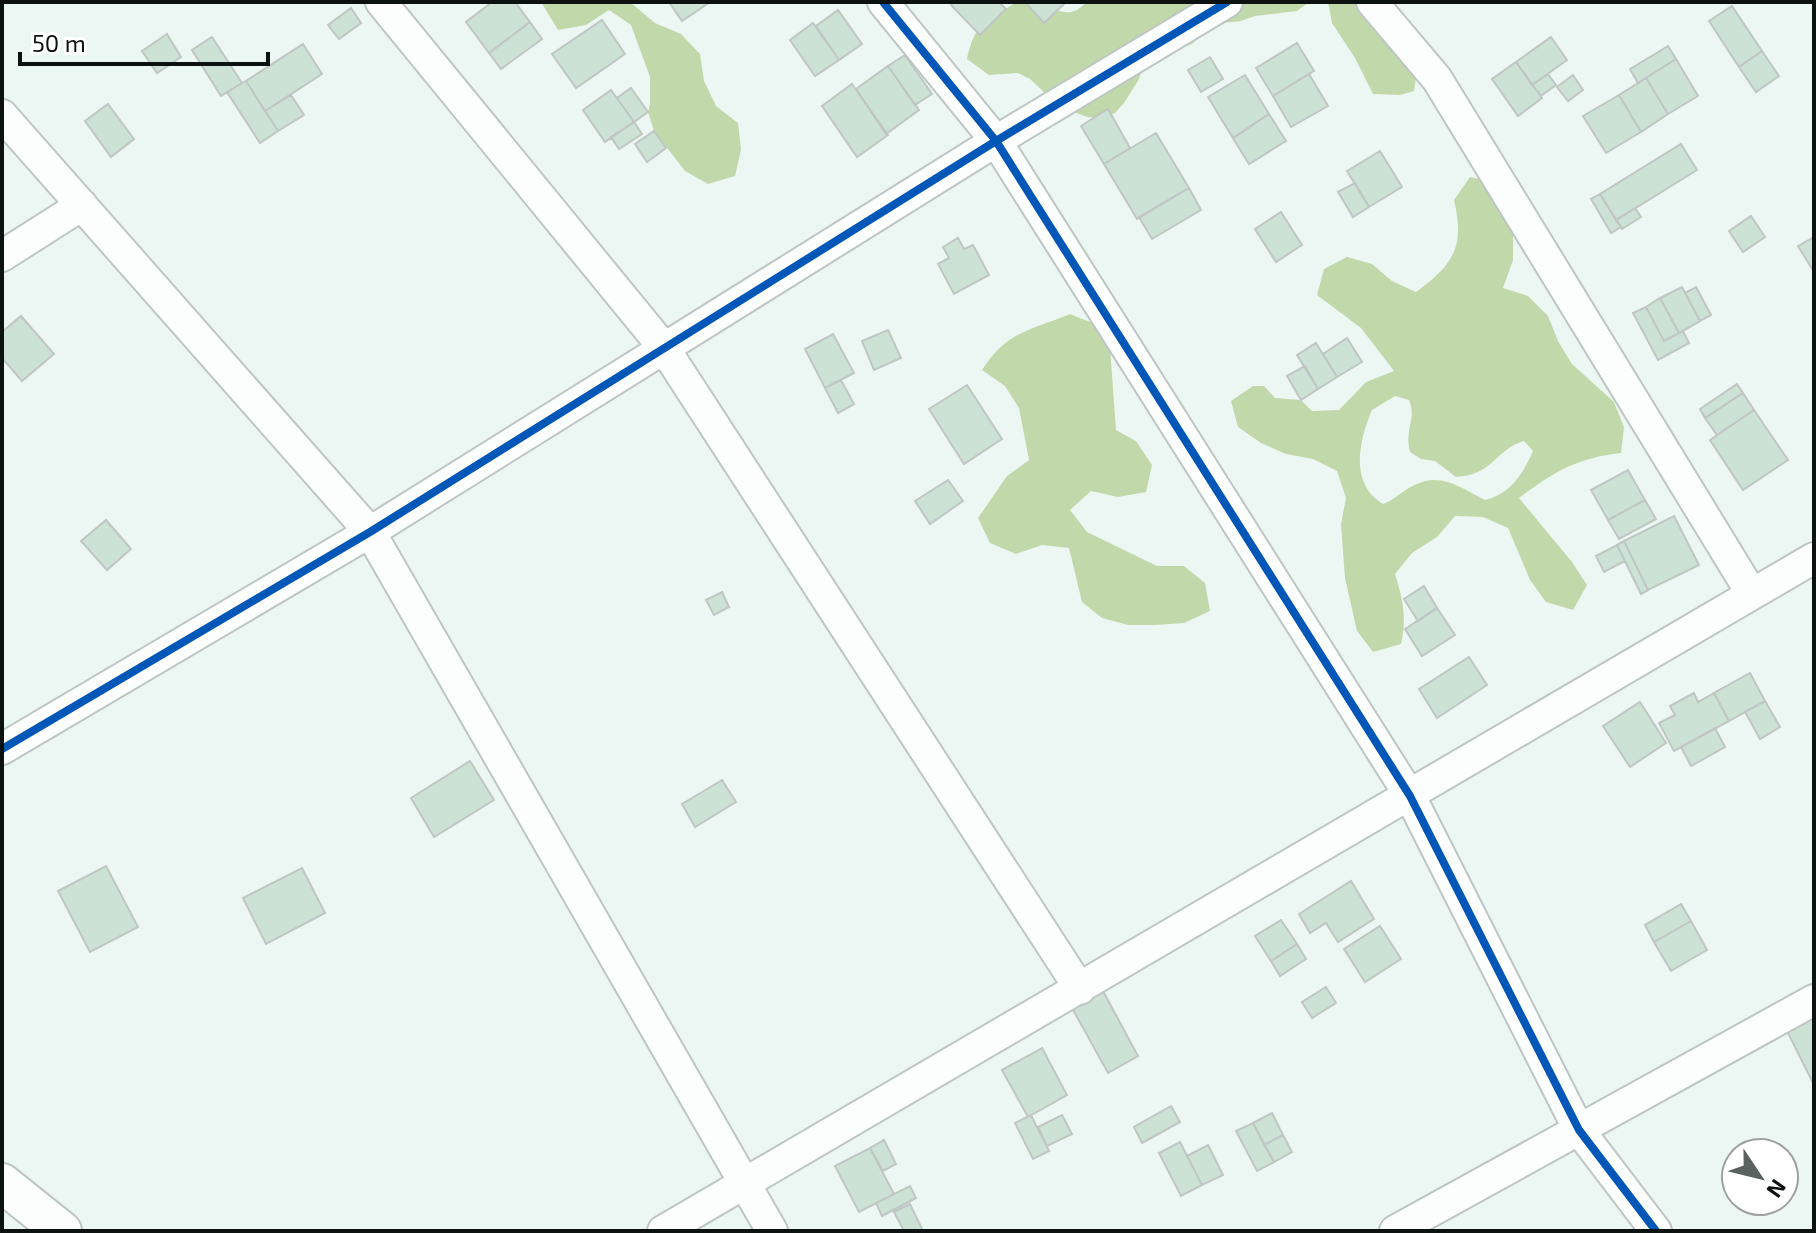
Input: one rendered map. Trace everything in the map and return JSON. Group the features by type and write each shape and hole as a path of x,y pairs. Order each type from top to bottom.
{"street":[{"path":"381,2 664,348 1080,989"},
{"path":"883,2 996,141 1410,796 1579,1130 1656,1231"},
{"path":"2,749 370,532 996,141 1227,2"},
{"path":"1372,2 1437,79 1752,594"},
{"path":"2,115 370,532 772,1231"},
{"path":"2,256 82,205"},
{"path":"663,1231 1814,558"},
{"path":"1395,1231 1814,1000"},
{"path":"2,1183 62,1231"}],"green space":[{"path":"541,2 630,2 655,23 681,34 700,54 704,81 716,106 738,123 741,150 735,176 708,184 685,171 654,131 648,112 650,77 631,25 609,10 586,25 558,30"},
{"path":"1016,2 1034,2 1069,12 1086,2 1309,2 1297,11 1212,24 1192,44 1165,53 1143,66 1124,103 1115,113 1102,118 1087,117 1060,107 1030,79 1018,73 989,75 967,59 979,28"},
{"path":"1328,2 1392,2 1416,77 1414,91 1400,95 1373,94 1355,58 1332,23"},
{"path":"1470,177 1497,182 1513,203 1513,260 1503,288 1528,296 1548,316 1572,364 1614,402 1624,427 1621,453 1591,458 1566,468 1519,498 1587,585 1573,610 1546,602 1530,580 1508,528 1483,517 1455,516 1437,537 1412,553 1395,574 1403,609 1401,644 1373,652 1357,631 1345,578 1341,524 1346,498 1337,471 1313,459 1286,454 1261,443 1238,427 1231,401 1253,386 1264,386 1275,398 1301,400 1312,411 1339,410 1366,382 1394,371 1361,328 1317,295 1324,269 1347,257 1372,264 1392,281 1416,292 1440,272 1453,253 1458,230 1454,200","holes":["1395,396 1409,400 1412,413 1408,437 1410,452 1421,459 1435,461 1456,477 1469,475 1524,441 1533,451 1525,468 1509,488 1485,500 1452,483 1435,480 1412,486 1383,504 1372,495 1361,473 1363,435 1372,410"]},
{"path":"1070,314 1095,324 1110,347 1116,430 1136,441 1152,465 1146,492 1118,497 1091,491 1070,510 1087,532 1157,566 1184,566 1205,583 1210,611 1184,623 1128,625 1102,618 1082,602 1069,548 1042,545 1016,554 990,543 978,518 1007,476 1029,460 1019,408 1005,386 982,370 1010,340"}],"building":[{"path":"492,2 515,2 530,22 489,53 466,22"},
{"path":"669,2 710,2 682,21"},
{"path":"954,2 999,2 1006,9 980,35 951,5"},
{"path":"1025,2 1066,2 1044,23"},
{"path":"1732,6 1762,51 1739,67 1709,21"},
{"path":"351,8 361,23 339,39 328,25"},
{"path":"838,10 862,44 839,60 816,26"},
{"path":"602,20 625,54 576,88 552,54"},
{"path":"530,22 542,39 501,69 489,53"},
{"path":"813,23 839,60 815,76 790,40"},
{"path":"167,34 181,57 157,73 142,51"},
{"path":"212,37 242,83 221,96 192,50"},
{"path":"1551,37 1567,60 1532,85 1516,62"},
{"path":"1297,43 1314,71 1273,96 1256,68"},
{"path":"303,44 322,74 265,111 246,81"},
{"path":"1668,46 1676,59 1638,83 1630,69"},
{"path":"1762,51 1779,76 1756,92 1739,67"},
{"path":"905,55 932,94 915,105 888,66"},
{"path":"1210,57 1223,79 1201,92 1188,70"},
{"path":"1676,59 1698,96 1668,114 1646,78"},
{"path":"1516,62 1542,98 1518,116 1492,79"},
{"path":"888,66 919,110 886,134 856,89"},
{"path":"1309,74 1328,106 1291,127 1273,96"},
{"path":"1548,74 1556,85 1541,96 1532,85"},
{"path":"1245,75 1269,114 1233,138 1208,97"},
{"path":"1573,75 1583,90 1568,101 1557,87"},
{"path":"1646,78 1668,114 1641,132 1619,95"},
{"path":"246,81 278,131 260,143 227,92"},
{"path":"852,84 888,135 857,157 822,106"},
{"path":"631,88 648,112 634,122 617,98"},
{"path":"611,90 634,122 605,142 583,110"},
{"path":"291,95 304,115 278,131 265,111"},
{"path":"1619,95 1641,132 1606,153 1583,116"},
{"path":"108,104 134,139 111,157 85,121"},
{"path":"1108,109 1130,148 1104,164 1081,126"},
{"path":"1269,114 1286,141 1249,164 1233,138"},
{"path":"634,122 642,134 619,149 611,137"},
{"path":"654,131 666,148 647,162 635,144"},
{"path":"1156,133 1189,188 1137,219 1104,164"},
{"path":"1681,144 1697,170 1616,220 1600,194"},
{"path":"1380,151 1402,187 1369,207 1347,171"},
{"path":"1355,183 1369,207 1353,217 1338,192"},
{"path":"1189,188 1201,210 1152,239 1139,217"},
{"path":"1600,194 1621,227 1611,233 1591,199"},
{"path":"1635,208 1641,217 1622,229 1616,220"},
{"path":"1281,212 1302,245 1276,262 1255,229"},
{"path":"1751,216 1765,237 1743,252 1729,231"},
{"path":"1814,237 1814,272 1798,246"},
{"path":"958,238 964,249 973,245 989,275 954,294 938,264 949,258 943,247"},
{"path":"1682,287 1700,321 1679,333 1660,298"},
{"path":"1696,287 1711,315 1700,321 1685,293"},
{"path":"1660,298 1679,333 1664,341 1646,307"},
{"path":"1646,307 1664,341 1683,331 1689,343 1658,360 1633,313"},
{"path":"21,316 54,354 22,381 2,358 2,332"},
{"path":"888,330 901,358 874,370 862,341"},
{"path":"833,334 854,373 825,388 805,349"},
{"path":"1347,338 1362,362 1337,377 1323,354"},
{"path":"1316,343 1337,377 1318,389 1297,355"},
{"path":"1305,366 1318,389 1301,400 1287,376"},
{"path":"841,380 854,404 838,413 825,388"},
{"path":"1737,384 1743,393 1705,418 1700,409"},
{"path":"967,385 1002,439 964,464 929,409"},
{"path":"1743,393 1754,410 1717,435 1705,418"},
{"path":"1754,410 1788,460 1743,490 1710,440"},
{"path":"1628,470 1645,500 1608,520 1591,490"},
{"path":"948,480 963,501 930,524 915,501"},
{"path":"1645,500 1656,519 1619,539 1608,520"},
{"path":"1674,516 1699,565 1648,590 1624,541"},
{"path":"106,520 131,549 107,570 81,541"},
{"path":"1624,541 1648,590 1641,594 1617,545"},
{"path":"1617,545 1625,561 1604,572 1596,556"},
{"path":"1424,586 1437,608 1418,621 1404,599"},
{"path":"722,592 729,607 714,615 706,600"},
{"path":"1437,608 1455,635 1422,656 1405,629"},
{"path":"1469,657 1487,685 1437,718 1419,689"},
{"path":"1750,673 1765,701 1729,721 1714,693"},
{"path":"1694,693 1698,702 1714,693 1729,721 1674,751 1659,723 1675,715 1670,706"},
{"path":"1765,701 1780,727 1760,739 1745,712"},
{"path":"1640,702 1666,743 1630,767 1603,726"},
{"path":"1715,728 1725,747 1691,766 1681,747"},
{"path":"470,761 494,800 434,837 411,798"},
{"path":"722,780 736,802 695,827 682,804"},
{"path":"106,866 138,927 90,952 58,891"},
{"path":"302,868 325,913 266,944 243,898"},
{"path":"1351,881 1374,919 1338,942 1326,923 1310,933 1299,914"},
{"path":"1681,904 1691,921 1654,942 1645,925"},
{"path":"1281,920 1297,944 1271,961 1255,936"},
{"path":"1691,921 1707,950 1671,971 1654,942"},
{"path":"1380,926 1401,959 1365,982 1344,949"},
{"path":"1297,944 1306,959 1280,976 1271,961"},
{"path":"1326,987 1336,1003 1312,1018 1302,1002"},
{"path":"1103,991 1138,1056 1108,1073 1072,1008"},
{"path":"1814,1006 1814,1085 1782,1021"},
{"path":"1042,1048 1067,1095 1028,1117 1002,1070"},
{"path":"1171,1106 1180,1122 1142,1143 1134,1127"},
{"path":"1272,1113 1283,1135 1264,1145 1253,1123"},
{"path":"1031,1115 1049,1151 1033,1159 1015,1123"},
{"path":"1062,1115 1072,1134 1047,1146 1038,1127"},
{"path":"1253,1123 1274,1162 1257,1171 1236,1131"},
{"path":"1283,1135 1292,1152 1274,1162 1264,1145"},
{"path":"884,1140 896,1164 883,1171 870,1148"},
{"path":"1180,1142 1202,1185 1181,1196 1159,1153"},
{"path":"1208,1145 1223,1175 1202,1185 1187,1156"},
{"path":"870,1148 894,1194 859,1212 835,1166"},
{"path":"910,1186 916,1198 882,1216 876,1203"},
{"path":"910,1204 923,1231 904,1231 894,1212"}],"cycle path":[{"path":"883,2 996,141 1410,796 1579,1130 1656,1231"},
{"path":"2,749 370,532 996,141 1227,2"}]}
